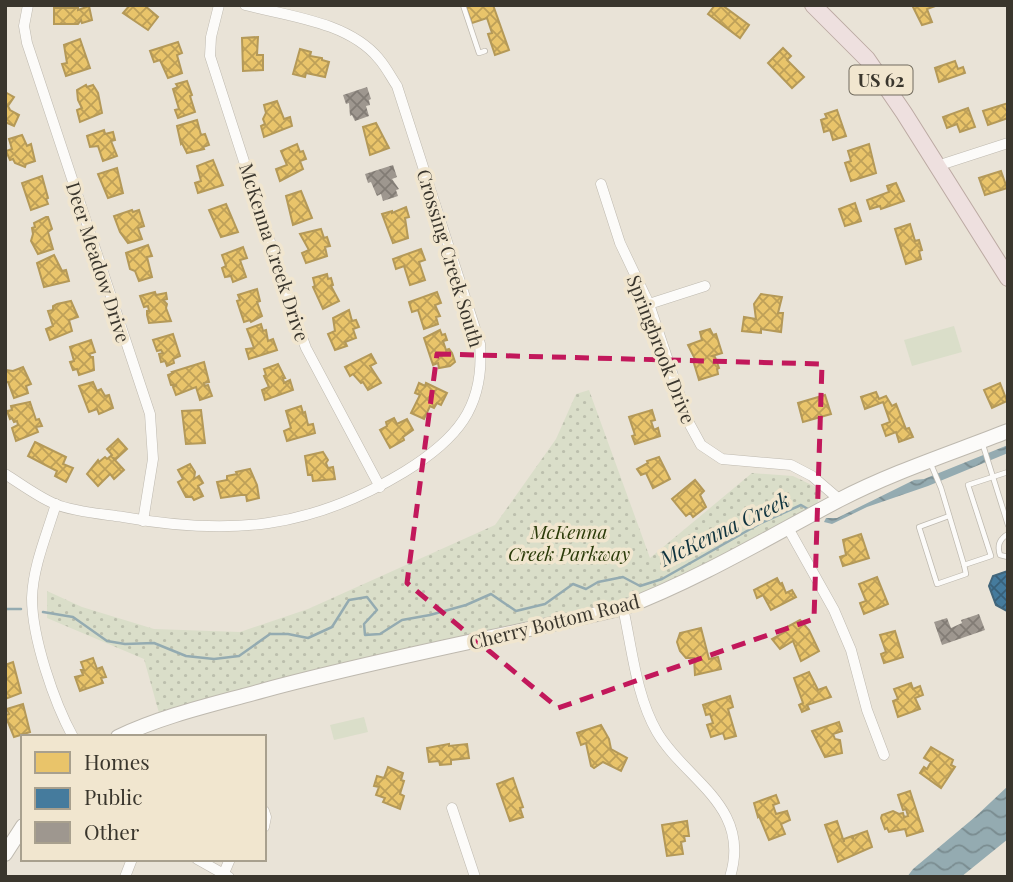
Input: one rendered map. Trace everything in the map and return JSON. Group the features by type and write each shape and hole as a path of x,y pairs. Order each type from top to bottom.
{"highway":[{"name":"US 62","path":"813,5 867,59 1008,278"}],"main road":[{"name":"Cherry Bottom Road","path":"122,735 144,725 329,674 623,608 666,592 834,503 983,445 1008,431"},
{"path":"5,854 21,829"}],"street":[{"name":"Deer Meadow Drive","path":"28,5 24,26 27,43 150,414 153,460 143,521"},
{"name":"McKenna Creek Drive","path":"219,5 211,37 210,56 293,313 306,348 380,486"},
{"name":"Crossing Creek South","path":"5,474 56,504 143,521 221,527 279,523 342,505 421,462 459,428 471,408 482,365 480,344 397,86 378,57 351,36 321,24 245,5"},
{"path":"937,166 1008,143"},
{"name":"Springbrook Drive","path":"601,184 620,243 649,304 689,423 701,445 722,459 791,465 812,476 834,503"},
{"path":"649,304 705,286"},
{"path":"56,504 36,572 32,597 34,619 51,682 72,735"},
{"path":"788,528 834,610 884,755"},
{"path":"623,608 644,702 657,732 706,786 724,813 733,843 730,877"},
{"path":"452,808 475,877"},
{"path":"201,861 227,875"}],"lane":[{"path":"463,5 479,53 485,51"},
{"path":"983,445 1008,525"},
{"path":"932,465 941,488 966,574 937,584 919,527 949,516"},
{"path":"964,565 991,556 968,485 1008,472"},
{"path":"1008,534 1001,539 998,550 1000,555 1008,557"}],"highlighted area":[{"path":"437,354 822,364 814,619 558,708 407,583"}],"green space":[{"path":"954,326 962,352 912,366 904,340"},
{"name":"McKenna Creek Parkway","path":"589,390 650,558 752,473 793,476 820,489 817,506 656,590 576,612 159,713 144,659 47,618 47,591 82,607 154,629 240,632 308,609 495,525 556,439 576,394"},
{"path":"364,717 368,732 334,740 330,725"}],"water":[{"path":"1008,445 1008,453 928,486 867,507 832,524 824,522 826,518 837,518 914,480 924,479"},
{"path":"1008,786 1008,839 961,877 907,877 913,869"}],"building: Homes":[{"path":"130,5 144,5 158,17 148,30 123,13"},
{"path":"493,5 509,50 495,55 488,34 492,33 487,18 472,23 466,7"},
{"path":"715,5 722,5 749,25 740,38 708,14"},
{"path":"912,5 938,5 927,9 932,22 922,25"},
{"path":"89,6 92,20 82,23 81,20 78,24 54,24 54,8 78,10"},
{"path":"258,37 257,55 263,55 263,70 243,71 242,38"},
{"path":"80,39 90,68 66,76 62,64 67,63 64,45"},
{"path":"178,42 182,53 177,55 182,73 168,78 160,60 154,62 150,51"},
{"path":"783,48 791,56 787,60 804,77 792,88 768,63"},
{"path":"300,49 311,52 310,56 329,62 325,77 306,73 305,77 293,74"},
{"path":"955,61 958,69 963,67 965,73 939,82 935,68"},
{"path":"187,81 195,112 178,118 175,110 179,109 173,89 178,87 176,84"},
{"path":"93,85 98,93 102,113 80,122 77,110 82,108 77,90"},
{"path":"5,92 14,97 8,106 10,110 19,115 14,126 5,122"},
{"path":"277,101 284,119 290,117 292,126 264,137 261,126 265,124 264,105"},
{"path":"1008,103 1008,118 988,125 983,111"},
{"path":"968,108 975,127 960,132 957,124 947,128 943,117"},
{"path":"837,110 846,136 833,140 830,130 824,132 821,120 827,118 825,114"},
{"path":"197,120 201,135 205,134 209,145 187,153 181,144 177,126"},
{"path":"376,123 389,148 370,155 363,127"},
{"path":"104,130 105,134 113,132 115,140 111,141 117,156 103,161 98,146 90,147 87,136"},
{"path":"22,135 27,146 31,144 35,161 25,167 15,163 13,159 10,160 6,151 12,149 9,139"},
{"path":"297,144 306,159 300,161 303,169 280,181 276,169 287,165 281,151"},
{"path":"869,144 876,173 851,181 845,163 851,161 848,151"},
{"path":"213,160 223,185 198,193 195,183 201,181 197,166"},
{"path":"117,168 123,193 108,198 98,174"},
{"path":"1001,171 1007,188 985,195 979,178"},
{"path":"42,176 48,204 31,210 22,183"},
{"path":"896,183 904,201 881,209 880,206 870,209 867,200 889,192 887,186"},
{"path":"301,191 312,218 293,225 286,196"},
{"path":"855,203 861,221 845,226 839,209"},
{"path":"226,204 238,232 221,237 209,210"},
{"path":"406,207 409,217 405,218 408,238 393,243 382,214"},
{"path":"139,210 144,226 138,228 142,239 128,243 114,216"},
{"path":"46,217 52,229 48,232 53,249 38,254 31,241 32,228 35,227 34,223"},
{"path":"910,224 915,241 919,240 922,250 919,251 921,259 906,264 895,229"},
{"path":"321,229 330,246 325,247 327,256 306,263 302,253 309,250 300,234"},
{"path":"148,245 152,256 147,257 152,277 139,281 135,271 130,269 126,253"},
{"path":"243,247 247,258 240,260 246,277 233,282 231,276 225,277 222,268 226,266 222,255"},
{"path":"421,249 425,260 419,262 425,280 410,285 404,266 396,269 393,259"},
{"path":"54,255 62,271 66,270 69,281 44,287 37,263"},
{"path":"327,274 339,301 323,309 313,287 313,278"},
{"path":"257,289 260,301 257,302 262,316 251,322 244,322 237,301 240,300 238,295"},
{"path":"155,292 156,295 166,293 167,299 163,300 167,304 171,321 149,323 148,306 144,307 140,296"},
{"path":"437,292 441,303 435,305 440,316 436,317 438,324 424,329 418,310 412,312 409,302"},
{"path":"761,294 782,297 778,313 783,313 781,332 761,329 761,333 742,331 744,317 756,319 754,304"},
{"path":"71,301 78,317 69,320 72,331 50,340 46,329 53,326 48,311 53,310 53,306 57,304"},
{"path":"349,310 352,321 356,320 359,327 353,329 356,338 345,342 347,346 335,350 328,334 335,331 333,318"},
{"path":"261,324 263,331 266,330 268,341 273,339 277,350 249,359 246,349 254,348 247,329"},
{"path":"710,329 713,335 716,334 722,353 712,356 719,368 718,374 699,380 693,360 695,359 688,345 702,340 700,332"},
{"path":"440,330 447,340 443,341 446,350 449,349 452,353 455,362 439,368 438,363 433,365 424,338"},
{"path":"173,334 180,356 167,366 165,361 161,362 159,354 163,353 161,350 157,351 153,340"},
{"path":"91,340 95,352 89,354 93,357 94,370 79,375 70,362 74,361 70,347"},
{"path":"371,354 376,363 370,366 381,383 368,390 353,374 350,376 345,367"},
{"path":"204,362 209,382 204,383 205,386 208,385 212,396 200,400 196,387 176,395 173,387 177,385 171,385 168,375"},
{"path":"278,364 285,378 284,383 290,380 293,390 265,400 262,390 269,387 264,369"},
{"path":"23,367 31,384 26,386 28,393 14,398 8,382 5,382 5,370 13,371"},
{"path":"93,382 97,391 101,389 105,396 109,395 113,408 99,414 97,409 89,412 79,386"},
{"path":"419,383 425,386 426,383 447,393 441,405 437,403 434,408 430,406 424,419 411,413 420,395 415,393"},
{"path":"1000,383 1007,401 992,408 984,390"},
{"path":"876,392 879,399 886,396 892,406 896,404 906,429 909,428 913,437 899,442 896,432 886,436 882,425 890,422 883,402 865,409 861,397"},
{"path":"825,395 831,414 803,422 798,403"},
{"path":"30,402 36,420 39,419 42,426 36,427 38,432 16,441 12,428 18,425 17,421 10,419 7,411 12,410 11,406"},
{"path":"301,406 308,425 313,424 315,433 287,441 284,431 291,428 286,411"},
{"path":"201,410 205,443 186,444 182,411"},
{"path":"652,410 655,420 651,421 654,430 658,428 660,436 635,444 629,417"},
{"path":"394,418 397,424 407,419 413,430 403,437 404,440 390,448 380,430 387,426 386,422"},
{"path":"118,439 127,449 116,459 113,458 124,470 114,479 110,474 98,486 87,474 98,460 99,462 112,455 107,449"},
{"path":"35,442 66,457 63,464 73,468 66,482 55,476 57,471 28,456"},
{"path":"323,452 328,460 328,468 333,467 335,479 313,481 312,475 308,475 305,456"},
{"path":"659,457 670,479 653,488 646,473 641,475 637,469 648,463 647,461"},
{"path":"190,464 195,472 194,479 199,476 203,483 198,486 203,496 194,500 192,497 186,497 178,482 183,479 178,470"},
{"path":"250,469 259,498 247,501 246,495 241,495 221,498 217,482 227,480 227,476 237,474 236,472"},
{"path":"695,480 704,491 700,495 706,507 693,517 690,513 686,516 672,499"},
{"path":"861,534 869,558 843,566 840,557 846,555 843,540"},
{"path":"877,577 888,604 864,614 860,603 866,601 859,584"},
{"path":"777,578 786,593 792,590 796,597 771,610 763,595 757,598 754,590"},
{"path":"800,620 809,630 819,651 801,661 793,641 780,649 772,639"},
{"path":"701,628 709,659 718,657 721,669 695,675 694,658 686,658 677,642 680,633"},
{"path":"895,631 903,657 884,663 881,654 886,652 880,635"},
{"path":"93,658 97,669 102,667 106,677 101,678 103,683 80,691 75,677 83,675 81,662"},
{"path":"13,662 21,693 5,699 5,665"},
{"path":"809,672 818,690 826,687 831,697 807,705 809,709 802,712 799,705 803,703 794,678"},
{"path":"911,683 913,689 920,686 923,695 915,698 920,709 898,717 893,701 898,699 894,689"},
{"path":"730,696 733,707 728,709 736,736 725,739 723,733 711,737 707,725 713,723 710,714 706,715 703,705"},
{"path":"23,704 30,732 14,737 5,715 9,714 7,709"},
{"path":"839,722 842,731 833,734 835,739 840,740 842,753 825,757 812,731"},
{"path":"601,725 611,749 627,758 621,771 603,762 594,768 591,766 586,743 581,745 577,733"},
{"path":"467,744 469,758 451,760 451,764 429,762 427,748"},
{"path":"931,747 953,760 951,765 955,767 941,788 920,773 924,767 927,769 931,762 924,758"},
{"path":"388,767 403,773 401,780 404,781 400,794 404,796 400,809 383,802 385,798 376,795 379,787 374,786 377,776 384,778"},
{"path":"513,778 523,807 520,808 523,817 510,821 497,784"},
{"path":"910,791 923,831 907,836 905,829 889,832 885,829 882,815 893,811 903,813 904,817 908,816 898,795"},
{"path":"776,795 779,803 773,805 776,814 787,811 790,820 781,824 785,834 769,840 754,803"},
{"path":"687,821 689,836 684,836 685,841 681,842 683,854 667,856 662,825"},
{"path":"837,821 844,842 844,839 852,836 853,839 853,836 867,831 872,847 838,862 825,825"}],"building: Public":[{"path":"1008,571 1007,611 996,605 989,586 993,576"}],"building: Other":[{"path":"367,87 371,99 370,105 366,106 369,116 355,121 352,115 350,116 349,103 346,104 343,95"},
{"path":"393,165 397,177 392,179 399,189 396,190 398,196 383,201 381,194 377,196 371,182 368,183 365,174"},
{"path":"979,614 985,630 942,645 934,622 947,618 951,628 962,623 961,620"}],"waterway":[{"name":"McKenna Creek","path":"43,612 73,617 107,641 125,644 154,643 186,656 214,659 239,656 270,634 308,638 332,627 349,600 367,597 377,610 364,624 365,635 380,634 402,620 466,605 491,594 516,611 545,604 573,584 586,589 598,582 623,577 640,586 662,579 761,523 801,505 808,509"},
{"name":"McKenna Creek","path":"5,609 21,609"}]}
